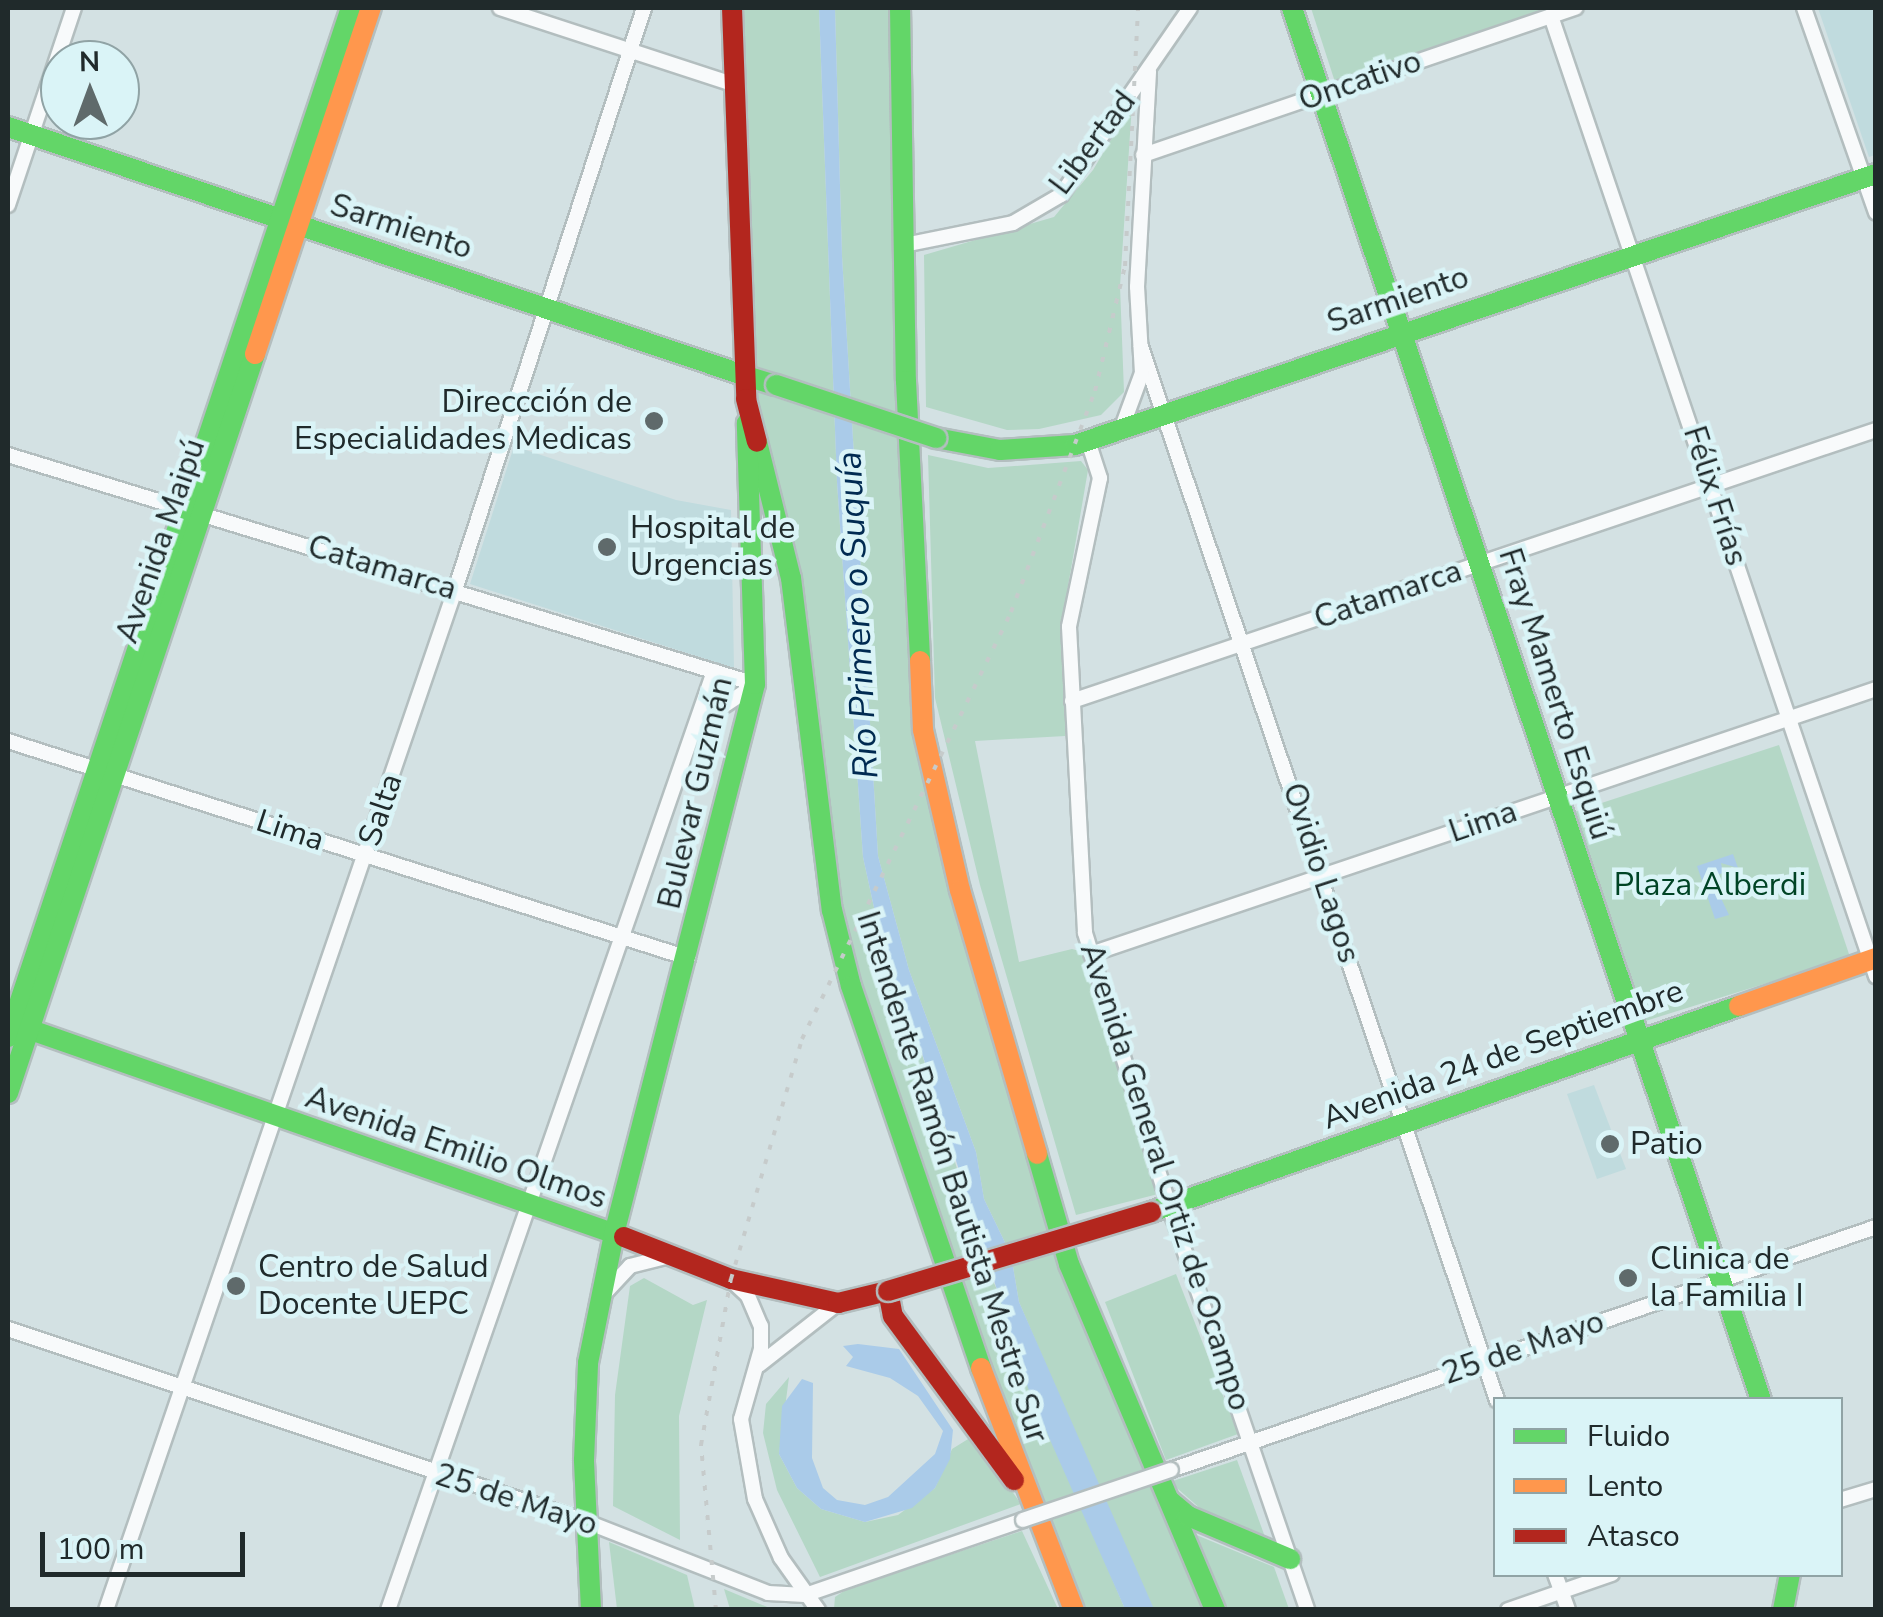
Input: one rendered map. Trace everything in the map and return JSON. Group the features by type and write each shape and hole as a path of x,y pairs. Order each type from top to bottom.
{"main road":[{"name":"Avenida Maipú","path":"291,224 351,8"},
{"name":"Avenida Maipú","path":"8,1093 14,1028 107,773 291,224 370,8"},
{"name":"Bulevar Guzmán","path":"595,1610 587,1522 584,1410 599,1302 756,684 732,8"},
{"path":"900,8 904,245 923,730 960,890 1069,1264 1215,1610"},
{"name":"Fray Mamerto Esquiú","path":"1292,8 1759,1397"},
{"name":"Sarmiento","path":"8,127 936,438 1000,450 1088,441 1402,330 1870,176"},
{"name":"Intendente Ramón Bautista Mestre Sur","path":"746,400 788,558 825,868 851,986 1026,1498 1074,1610"},
{"name":"Avenida 24 de Septiembre","path":"888,1291 1165,1213 1404,1121 1639,1038 1874,964"},
{"name":"Avenida Emilio Olmos","path":"14,1028 531,1201 731,1279 838,1303 888,1291"},
{"path":"888,1291 893,1316 1026,1498"},
{"path":"1165,1496 1188,1516 1290,1559"},
{"path":"1783,1610 1789,1577"}],"street":[{"path":"8,205 74,8"},
{"path":"500,8 735,86"},
{"name":"Salta","path":"106,1610 455,590 644,8"},
{"name":"Libertad","path":"904,245 1013,223 1060,195 1150,60 1190,8"},
{"name":"Oncativo","path":"1143,155 1576,8"},
{"path":"1804,8 1870,176 1876,212"},
{"name":"Félix Frías","path":"1550,16 1634,252 1874,964"},
{"name":"Ovidio Lagos","path":"1121,430 1141,387 1143,155 1150,60"},
{"name":"Ovidio Lagos","path":"1141,348 1168,414 1496,1397"},
{"name":"Catamarca","path":"1072,701 1876,430"},
{"name":"Avenida General Ortiz de Ocampo","path":"1088,441 1100,478 1069,627 1091,954 1162,1182 1165,1213 1307,1610"},
{"name":"Catamarca","path":"8,456 756,684"},
{"path":"388,1610 626,937 714,672"},
{"path":"697,724 756,684"},
{"name":"Lima","path":"1091,954 1876,690"},
{"name":"Lima","path":"8,741 688,958"},
{"name":"25 de Mayo","path":"8,1329 587,1522 768,1593 805,1595 1876,1228"},
{"path":"599,1302 630,1266 673,1257"},
{"path":"731,1279 748,1296 761,1326 761,1349 747,1388 742,1434 756,1499 805,1595 818,1610"},
{"path":"747,1388 782,1342 838,1303"},
{"path":"1843,1499 1876,1489"},
{"path":"1557,1577 1568,1610"},
{"path":"1508,1610 1603,1577"}],"shaded area":[{"path":"1818,8 1875,8 1875,155 1869,157"},
{"name":"Hospital de Urgencias","path":"514,446 676,500 731,510 734,668 470,584"},
{"path":"1594,1085 1626,1169 1597,1179 1567,1094"}],"green space":[{"path":"732,8 819,8 837,482 863,857 887,967 914,1028 988,1270 1011,1320 1010,1339 1125,1609 1074,1609 851,986 746,399"},
{"path":"835,8 900,8 923,730 1069,1264 1215,1609 1154,1609 1145,1597 1019,1302 1011,1255 984,1199 976,1152 909,970 878,856 842,256"},
{"path":"1311,8 1559,8 1335,82"},
{"path":"1132,104 1120,286 1124,392 1101,415 1039,429 1007,430 926,407 924,255 1054,217 1093,170"},
{"path":"928,455 988,468 1081,461 1088,470 1066,598 1065,736 975,741 1019,962 1072,949 1091,954 1162,1193 1076,1215 980,885 935,698"},
{"name":"Plaza Alberdi","path":"1779,745 1850,957 1639,1023 1571,813"},
{"path":"1176,1274 1238,1434 1166,1460 1105,1302"},
{"path":"644,1278 693,1305 707,1300 679,1416 680,1540 613,1506 615,1395 630,1286"},
{"path":"789,1377 779,1454 797,1488 821,1509 865,1522 898,1515 935,1488 952,1449 973,1436 1021,1504 820,1577 777,1490 763,1433 766,1404"},
{"path":"1237,1460 1265,1537 1202,1510 1170,1482"},
{"path":"1022,1531 1058,1609 834,1609 835,1597 847,1589"},
{"path":"1194,1534 1274,1567 1289,1609 1227,1609"},
{"path":"609,1542 687,1575 695,1609 617,1609"},
{"path":"724,1589 772,1609 730,1609"}],"water":[{"name":"Río Primero o Suquía","path":"819,8 835,9 842,256 878,856 909,970 976,1152 984,1199 1011,1255 1019,1302 1154,1609 1125,1609 1031,1397 914,1028 887,967 863,857 837,482"},
{"path":"1733,854 1738,868 1721,863 1723,873 1711,877 1729,915 1715,919 1697,866"},
{"path":"843,1346 899,1349 953,1430 950,1459 935,1488 912,1508 865,1522 821,1509 797,1488 779,1454 782,1406 802,1379 813,1383 812,1458 823,1488 837,1500 865,1505 888,1497 935,1454 943,1431 918,1396 890,1378 846,1366 853,1357"}],"railway":[{"path":"716,1610 701,1445 731,1279 802,1039 1011,612 1095,391 1125,266 1138,8"}],"traffic: fast":[{"path":"8,1037 351,8"},
{"path":"900,8 906,381 920,661"},
{"path":"1292,8 1760,1397"},
{"path":"8,127 746,376"},
{"path":"936,438 1000,450 1075,445 1876,174"},
{"path":"8,1093 255,354"},
{"path":"746,376 776,385"},
{"path":"776,385 936,438"},
{"path":"591,1610 584,1460 588,1363 614,1234 755,684 747,423"},
{"path":"757,442 791,578 832,910 851,986 981,1368"},
{"path":"1151,1212 1739,1006"},
{"path":"8,1022 624,1237"},
{"path":"1037,1154 1069,1264 1215,1610"},
{"path":"1170,1501 1188,1516 1290,1559"},
{"path":"1783,1610 1789,1577"}],"traffic: slow":[{"path":"255,354 371,8"},
{"path":"920,661 923,730 960,890 1037,1154"},
{"path":"1739,1006 1876,958"},
{"path":"981,1368 1074,1610"}],"traffic: jam":[{"path":"732,8 746,399 757,442"},
{"path":"888,1291 1151,1212"},
{"path":"624,1237 731,1279 838,1303 888,1291 893,1316 1014,1480"}],"place":[{"name":"Direccción de Especialidades Medicas","path":"654,421"},
{"name":"Hospital de Urgencias","path":"607,547"},
{"name":"Patio","path":"1610,1144"},
{"name":"Clinica de la Familia I","path":"1628,1278"},
{"name":"Centro de Salud Docente UEPC","path":"236,1286"}]}
